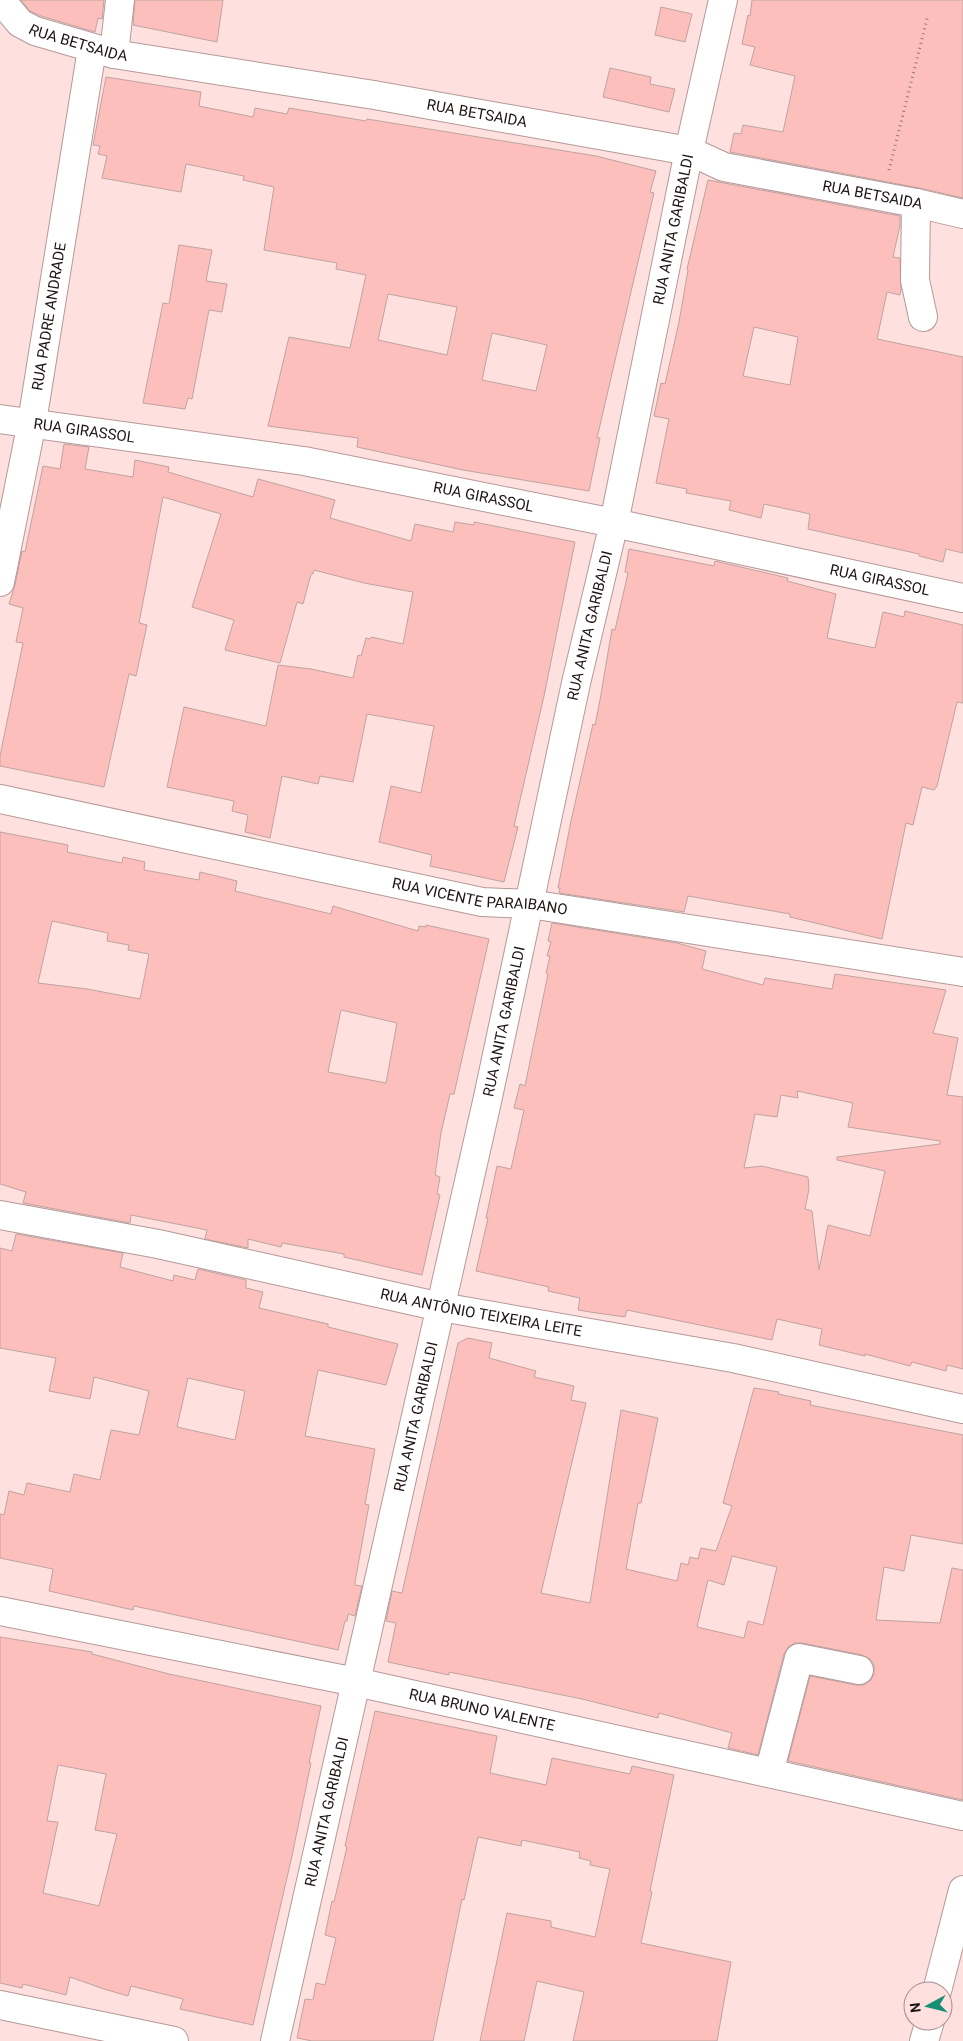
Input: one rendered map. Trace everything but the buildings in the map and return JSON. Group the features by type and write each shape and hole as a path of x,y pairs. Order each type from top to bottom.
{"street":[{"name":"RUA PADRE ANDRADE","path":"0,582 103,51 120,0"},
{"name":"RUA ANITA GARIBALDI","path":"276,2041 441,1307 530,904 576,683 614,523 689,151 723,0"},
{"name":"RUA BETSAIDA","path":"0,3 4,4 20,22 35,32 103,51 689,151 724,167 884,196 963,214"},
{"path":"916,203 915,280 923,317"},
{"name":"RUA GIRASSOL","path":"0,419 304,461 614,523 963,598"},
{"name":"RUA VICENTE PARAIBANO","path":"0,799 482,902 530,904 963,972"},
{"name":"RUA ANTÔNIO TEIXEIRA LEITE","path":"0,1215 158,1244 441,1307 732,1358 963,1409"},
{"name":"RUA BRUNO VALENTE","path":"0,1611 356,1682 963,1816"},
{"path":"769,1773 799,1658 859,1670"},
{"path":"940,1981 963,1890"},
{"path":"0,2005 174,2041"}],"path":[{"path":"884,196 895,142 928,15"}]}
